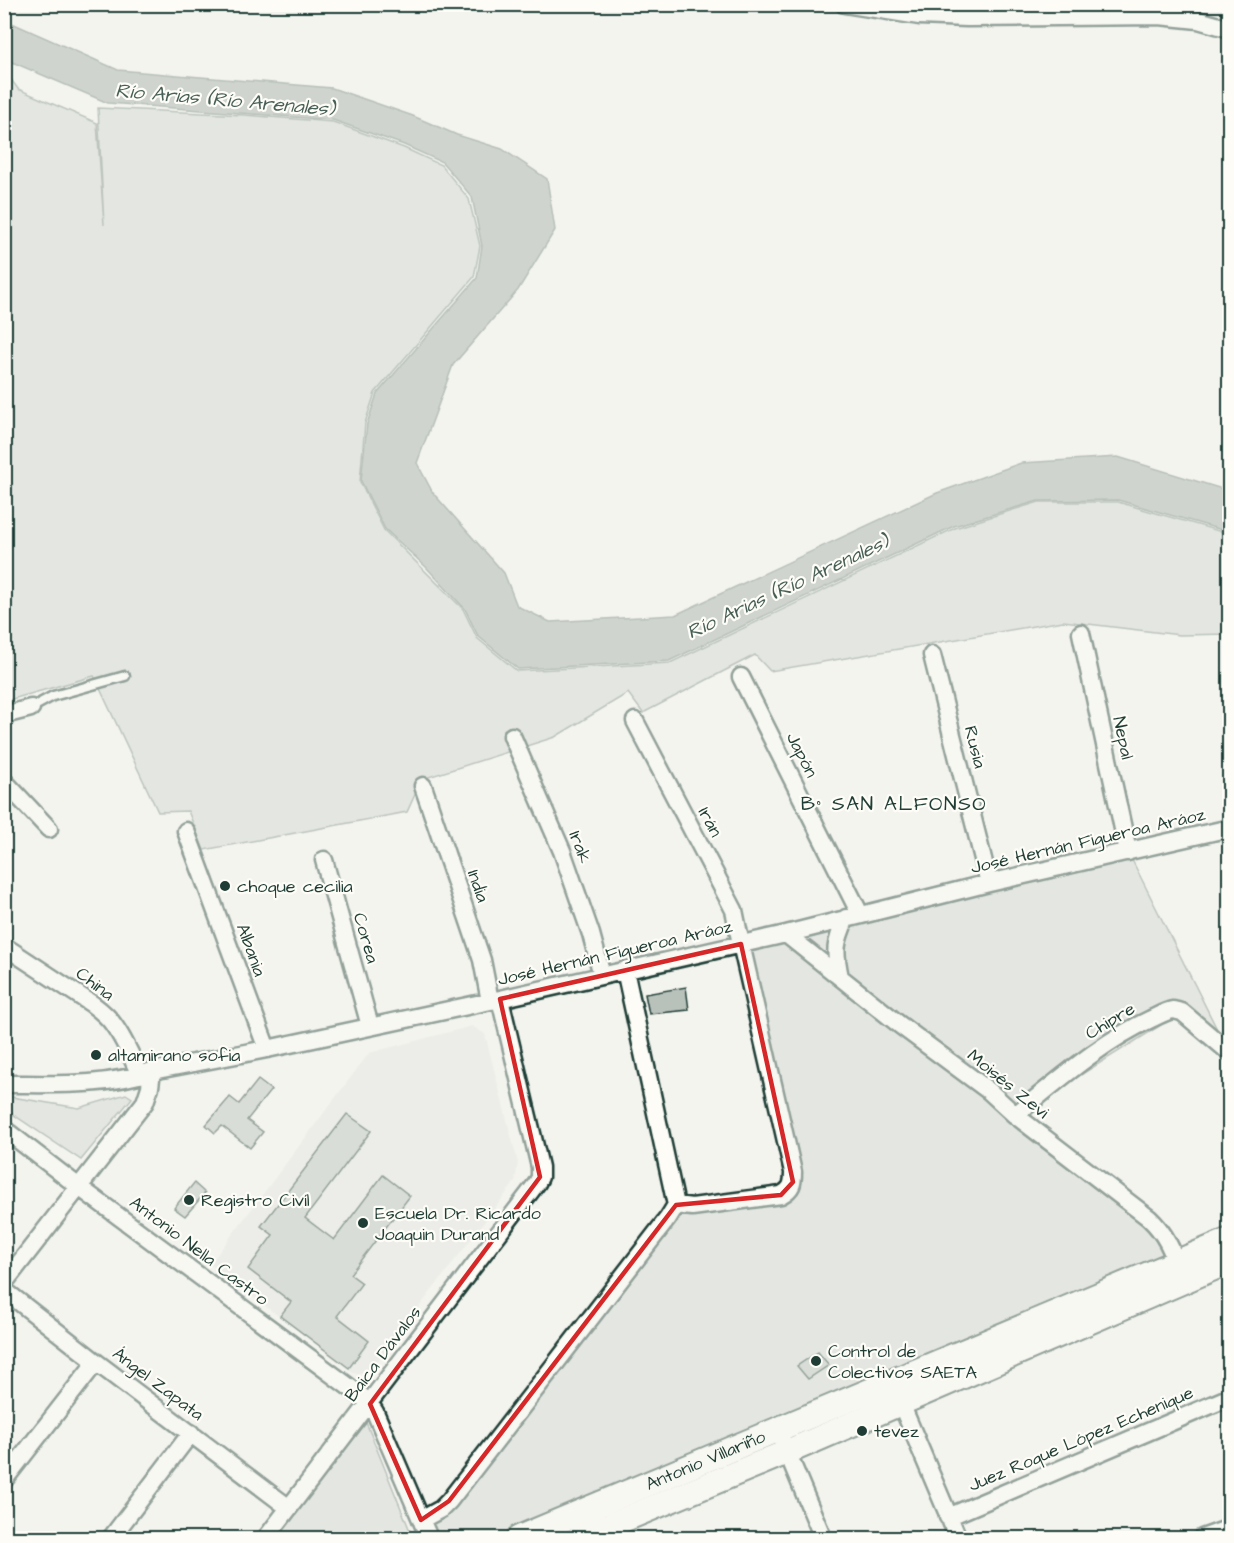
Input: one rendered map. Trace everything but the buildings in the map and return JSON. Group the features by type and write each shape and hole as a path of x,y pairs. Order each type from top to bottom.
{"street":[{"path":"844,4 919,16 967,18 1159,16 1198,20 1230,29"},
{"name":"Nepal","path":"1081,633 1128,852"},
{"name":"Rusia","path":"932,655 989,883"},
{"name":"Japón","path":"741,677 853,916"},
{"path":"4,716 32,708"},
{"name":"Irán","path":"635,721 734,910 793,1172 793,1182 789,1191 781,1196 692,1207 676,1204"},
{"name":"Irak","path":"512,736 562,851 591,934 602,975"},
{"path":"4,781 49,829"},
{"name":"India","path":"423,786 495,1000 540,1167 540,1177 531,1192"},
{"name":"José Hernán Figueroa Aráoz","path":"4,1084 108,1082 267,1049 786,934 989,883 1230,828"},
{"name":"Albania","path":"186,831 267,1049"},
{"name":"Corea","path":"324,860 370,1026"},
{"path":"840,977 836,956 838,936 853,916"},
{"name":"Moisés Zevi","path":"786,934 900,1025 990,1091 1015,1115 1158,1227 1166,1239 1178,1272"},
{"name":"China","path":"4,946 92,1004 112,1023 146,1073"},
{"path":"421,1520 441,1509 449,1501 661,1227 676,1204 625,970"},
{"name":"Chipre","path":"1015,1115 1102,1048 1142,1024 1173,1010 1182,1012 1229,1051"},
{"path":"4,1282 145,1102 150,1087 146,1073"},
{"name":"Antonio Nella Castro","path":"4,1128 370,1404"},
{"name":"Baica Dávalos","path":"266,1539 531,1192"},
{"name":"Antonio Villariño","path":"579,1539 782,1441 1227,1252"},
{"name":"Ángel Zapata","path":"4,1290 289,1508"},
{"path":"4,1480 96,1362"},
{"path":"896,1392 958,1539"},
{"name":"Juez Roque López Echenique","path":"948,1517 1230,1397"},
{"path":"370,1404 429,1539"},
{"path":"111,1539 191,1433"},
{"path":"782,1441 823,1539"},
{"name":"Antonio Villariño","path":"519,1539 782,1441"},
{"path":"1202,1539 1230,1528"}],"lane":[{"path":"32,708 53,696 125,676"}],"highlighted area":[{"path":"741,944 793,1182 781,1195 676,1205 449,1501 421,1520 370,1404 540,1177 500,999"}],"shaded area":[{"path":"4,70 18,89 97,123 104,225 98,108 333,122 404,148 441,165 469,199 480,246 474,277 375,393 365,423 360,482 384,530 463,609 477,638 517,671 670,663 955,528 1039,502 1118,502 1229,534 1229,634 1180,635 1063,621 770,671 755,655 643,713 628,693 555,737 422,779 407,812 204,850 188,811 158,812 94,676 5,701"},
{"path":"1128,852 1228,1051 1182,1012 1016,1115 1158,1227 1176,1262 519,1538 429,1538 421,1520 450,1501 676,1205 789,1191 741,944"},
{"name":"Escuela Dr. Ricardo Joaquin Durand","path":"472,1026 485,1034 518,1163 515,1182 368,1374 353,1373 210,1264 369,1053"},
{"path":"126,1094 132,1098 81,1160 5,1109 5,1096 79,1108"},
{"path":"365,1420 413,1538 275,1538"}],"water":[{"name":"Río Arias (Río Arenales)","path":"5,20 118,70 332,88 413,116 457,135 502,149 547,179 555,230 518,290 453,365 417,463 433,493 504,573 517,606 550,622 675,615 937,493 1021,463 1118,457 1229,491 1229,532 1118,500 1038,501 954,526 669,661 518,669 478,636 465,609 426,567 385,529 361,481 367,424 377,394 477,278 482,246 472,197 442,162 404,145 333,120 108,103 5,59"}],"place":[{"name":"choque cecilia","path":"225,886"},
{"name":"altamirano sofia","path":"96,1055"},
{"name":"Registro Civíl","path":"189,1200"},
{"name":"Escuela Dr. Ricardo Joaquin Durand","path":"363,1223"},
{"name":"Control de Colectivos SAETA","path":"816,1361"},
{"name":"tevez","path":"862,1431"}],"district":[{"name":"B° SAN ALFONSO","path":"894,804"}]}
